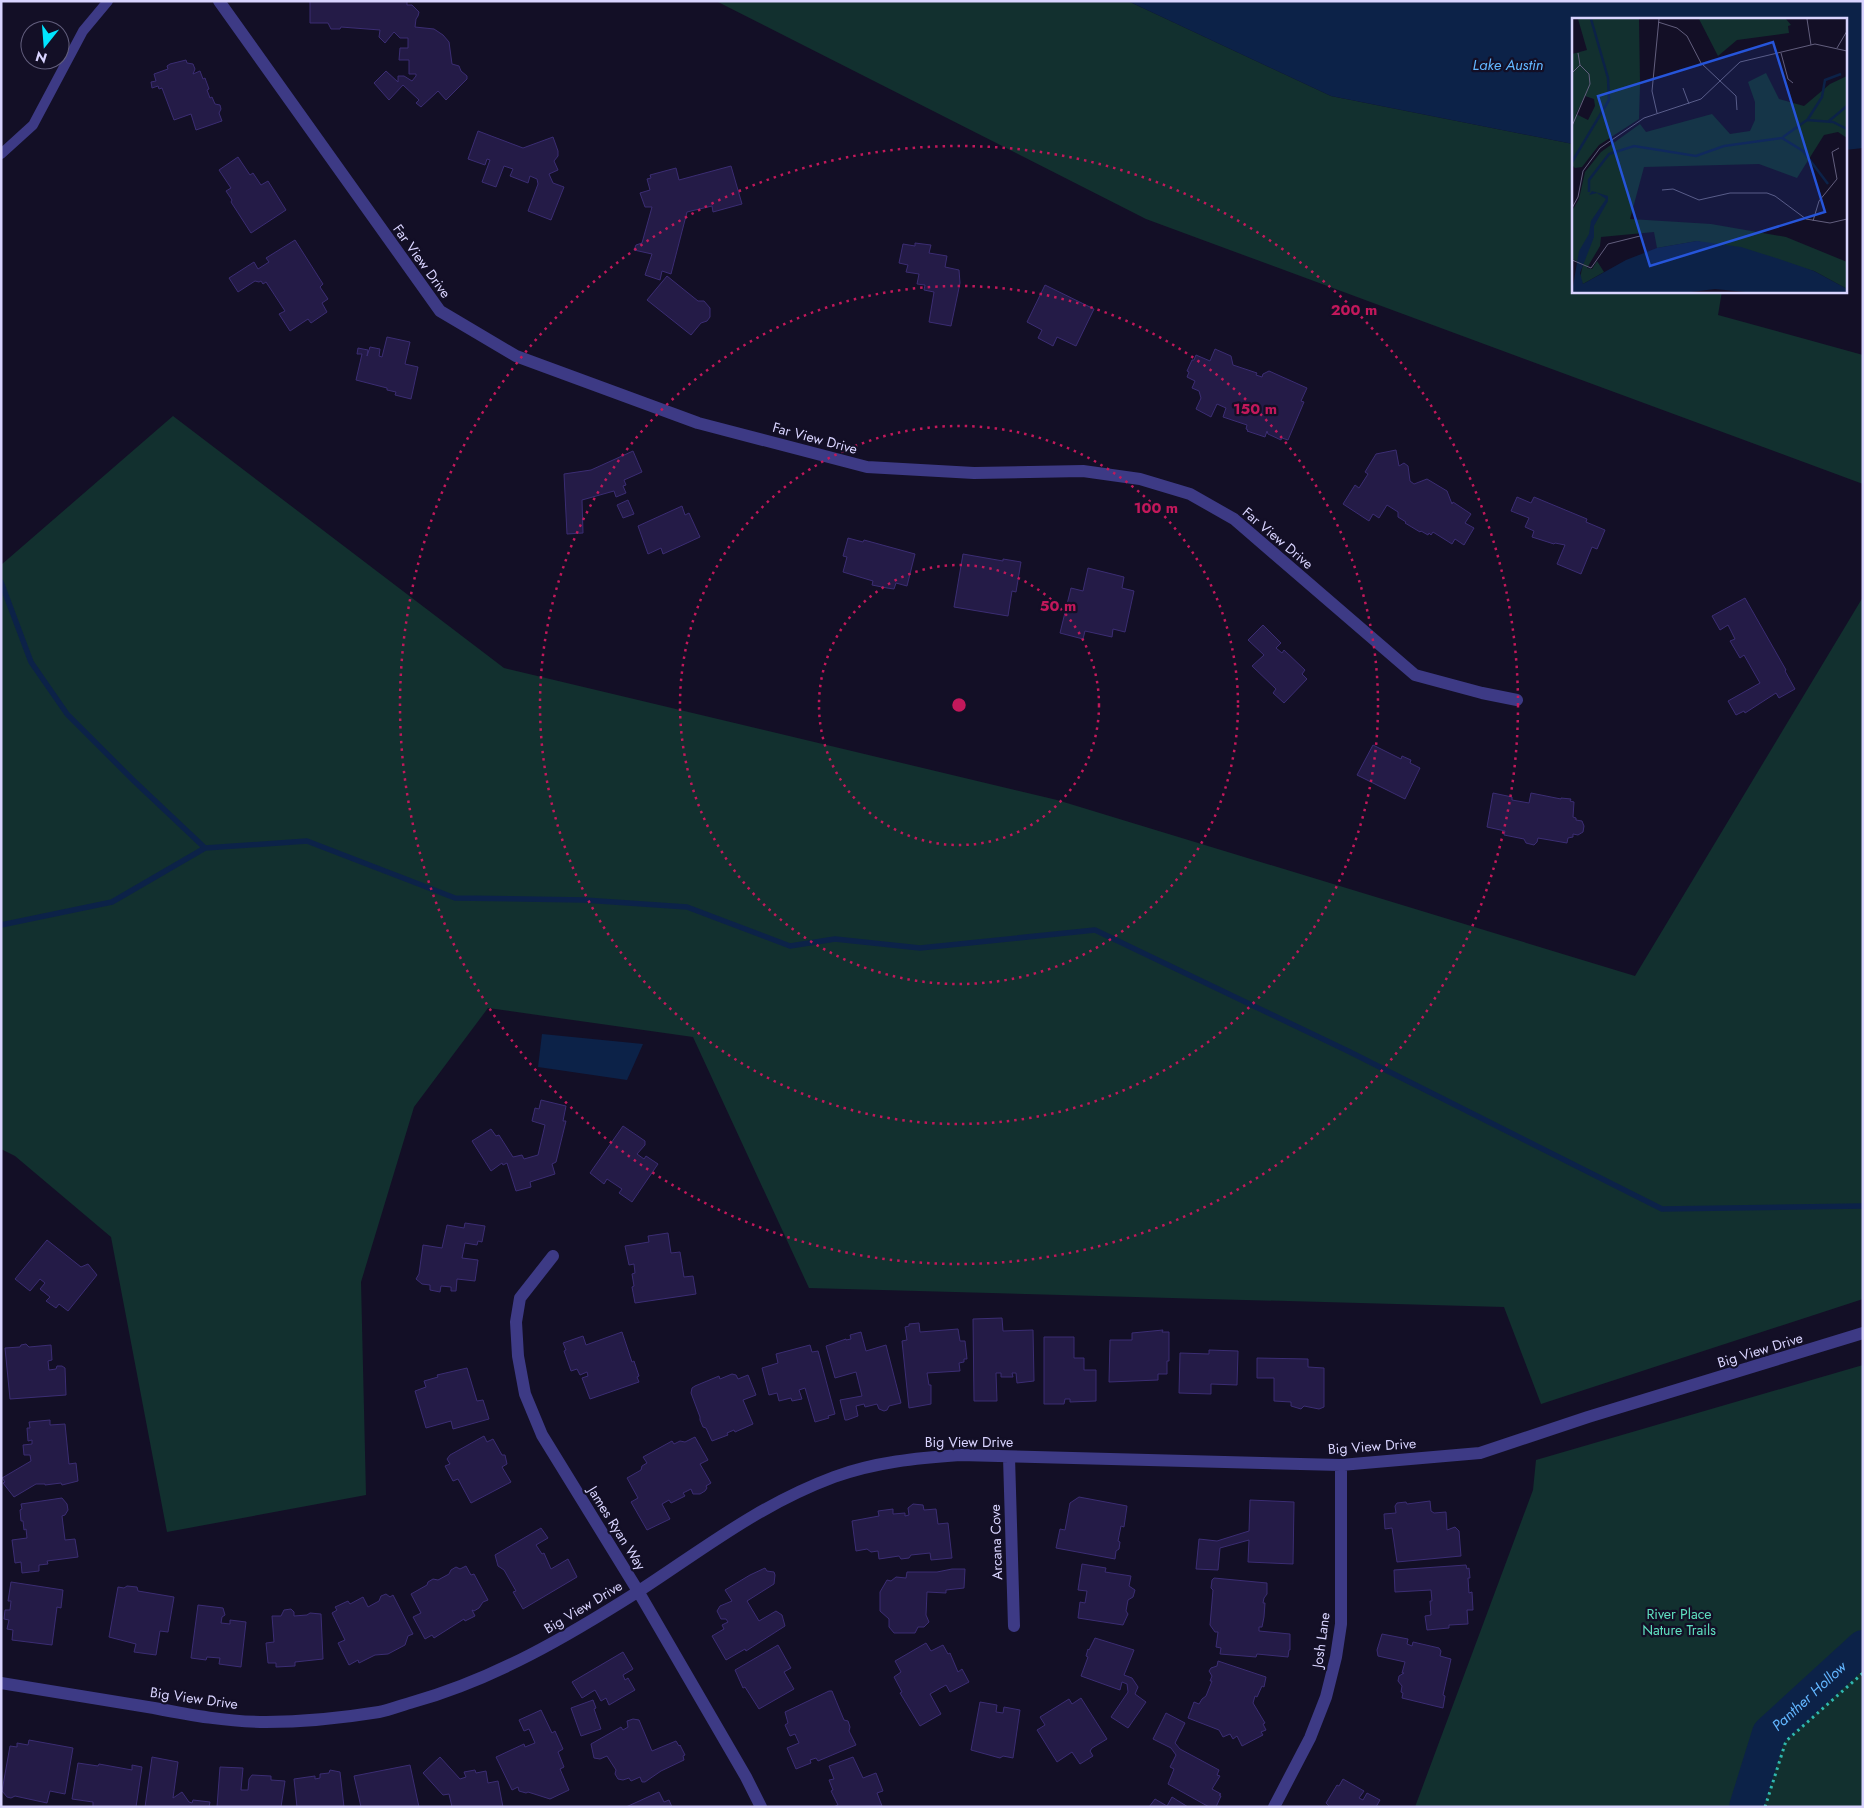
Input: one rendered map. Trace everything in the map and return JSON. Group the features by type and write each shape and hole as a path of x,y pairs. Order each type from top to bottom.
{"street":[{"name":"Far View Drive","path":"219,1 440,311 516,356 698,423 867,468 974,472 1083,471 1140,479 1190,494 1234,519 1415,675 1482,693 1518,700"},
{"name":"James Ryan Way","path":"552,1256 520,1298 516,1322 518,1356 525,1394 542,1435 638,1591 746,1777 761,1807"},
{"name":"Big View Drive","path":"1,1683 204,1717 265,1722 321,1719 380,1711 468,1684 507,1668 638,1591 767,1507 835,1476 874,1464 960,1455 1341,1465 1480,1453 1588,1417 1863,1333"},
{"name":"Arcana Cove","path":"1009,1457 1014,1626"},
{"name":"Josh Lane","path":"1274,1807 1310,1738 1326,1697 1336,1657 1341,1624 1341,1465"}],"lane":[{"path":"1,154 33,125 83,31 108,1"}],"path":[{"path":"1765,1807 1786,1741 1863,1673"}],"green space":[{"path":"716,1 1128,1 1331,96 1572,144 1572,292 1722,292 1718,315 1863,355 1863,484 1146,219"},
{"path":"173,416 504,668 1057,800 1635,976 1863,597 1863,1299 1541,1404 1504,1307 809,1288 693,1037 488,1008 414,1107 361,1282 366,1495 167,1532 111,1237 15,1156 1,1149 1,565"},
{"name":"River Place Nature Trails","path":"1863,1365 1863,1807 1415,1807 1533,1490 1536,1460"}],"water":[{"name":"Lake Austin","path":"1128,1 1863,1 1863,148 1846,150 1846,18 1572,18 1572,144 1331,96"},
{"path":"542,1034 643,1044 627,1080 538,1067"}],"building":[{"path":"310,1 407,1 407,5 412,5 419,12 415,27 434,29 443,35 449,42 452,64 459,66 461,71 467,76 467,79 446,100 438,91 421,107 416,103 419,100 403,85 389,100 374,83 386,71 398,82 398,76 404,76 412,81 416,76 416,74 409,74 409,60 399,60 400,48 408,48 408,38 400,38 394,32 385,43 379,37 380,30 341,27 340,29 331,29 328,23 310,23"},
{"path":"186,60 187,63 193,64 195,69 193,74 200,71 203,79 205,78 210,98 212,97 215,104 220,105 219,113 222,121 196,130 191,114 174,120 162,88 159,89 158,86 152,88 151,82 156,81 154,74 168,69 167,66 170,64"},
{"path":"478,131 523,148 553,137 558,151 558,156 554,161 558,170 549,174 553,183 564,187 551,220 528,211 538,184 537,179 530,176 528,183 510,176 513,169 504,166 496,187 482,182 490,160 487,159 485,165 468,159"},
{"path":"238,157 250,175 253,173 261,185 268,181 286,210 251,233 231,202 232,200 226,191 231,188 219,170"},
{"path":"731,166 742,204 713,212 712,206 687,212 671,274 662,271 660,280 645,275 652,254 634,250 636,245 642,243 652,207 645,207 640,193 650,190 647,179 651,178 650,175 676,168 679,180"},
{"path":"295,240 323,284 320,287 328,299 322,303 327,312 311,323 308,319 290,331 279,314 285,311 266,282 263,284 261,281 255,281 238,292 229,278 254,262 258,269 269,262 266,258"},
{"path":"915,243 931,245 929,253 947,256 945,267 959,270 960,283 951,326 929,322 934,292 924,290 925,285 917,284 919,274 906,272 908,265 899,263 903,244 915,246"},
{"path":"667,276 698,301 704,301 710,308 710,317 707,321 701,323 691,335 647,300"},
{"path":"1045,285 1094,309 1076,346 1057,337 1053,346 1038,338 1042,330 1027,322"},
{"path":"387,337 410,342 405,364 418,367 411,399 395,395 396,392 387,390 387,388 356,380 362,354 357,354 358,348 368,350 367,356 370,347 380,349 379,356 382,357"},
{"path":"1215,349 1231,356 1233,365 1257,373 1256,375 1262,377 1263,374 1269,371 1307,388 1301,401 1304,402 1288,440 1282,438 1281,440 1268,434 1267,431 1265,437 1247,431 1247,425 1223,417 1226,408 1217,404 1211,417 1196,409 1201,398 1199,391 1192,388 1195,381 1187,377 1189,372 1187,371 1196,355 1210,361"},
{"path":"1396,450 1399,466 1404,463 1408,466 1410,481 1414,484 1427,479 1447,491 1452,504 1453,502 1471,514 1465,523 1474,528 1464,545 1455,539 1452,544 1433,532 1431,535 1429,533 1428,535 1420,532 1405,523 1398,517 1398,512 1387,505 1379,518 1373,514 1369,521 1343,504 1355,485 1359,488 1368,474 1365,472 1376,454"},
{"path":"633,451 642,472 624,480 626,485 623,486 626,493 616,497 614,491 582,500 583,533 567,534 564,474 591,470"},
{"path":"1517,497 1531,503 1534,497 1587,519 1586,522 1605,530 1597,549 1592,547 1581,574 1557,564 1565,545 1554,544 1532,537 1534,531 1525,527 1529,518 1511,511"},
{"path":"628,500 634,514 623,518 617,505"},
{"path":"682,506 685,515 689,513 700,537 663,554 661,548 648,554 638,526"},
{"path":"848,538 863,542 864,540 915,554 907,586 896,583 894,589 872,585 873,581 843,572 847,557 843,556"},
{"path":"963,554 1021,562 1016,592 1012,591 1008,616 954,607"},
{"path":"1088,568 1124,577 1122,588 1134,591 1125,632 1113,629 1112,637 1085,631 1083,639 1060,633 1071,588 1083,591"},
{"path":"1745,598 1795,689 1779,698 1776,693 1745,713 1744,711 1736,715 1728,701 1760,683 1744,655 1740,658 1730,641 1735,639 1728,625 1720,630 1712,616"},
{"path":"1263,625 1281,643 1276,648 1282,653 1284,650 1305,670 1302,674 1307,679 1284,703 1273,693 1276,689 1252,666 1264,655 1248,640"},
{"path":"1373,745 1401,759 1402,756 1411,760 1410,763 1420,768 1405,799 1357,775"},
{"path":"1493,793 1512,797 1512,800 1529,803 1531,793 1571,799 1570,801 1574,802 1573,817 1576,820 1582,821 1584,826 1583,832 1578,835 1573,834 1573,837 1568,838 1567,843 1538,838 1534,845 1526,843 1524,839 1504,835 1505,831 1487,827"},
{"path":"541,1100 566,1106 563,1121 566,1121 556,1162 552,1164 555,1174 530,1182 531,1187 516,1191 507,1163 503,1165 502,1163 491,1171 472,1141 491,1129 496,1136 499,1135 513,1157 522,1155 524,1159 538,1155 545,1125 532,1121 535,1108 539,1109"},
{"path":"623,1126 645,1141 645,1145 637,1154 644,1159 646,1156 658,1164 632,1202 619,1193 622,1189 607,1179 604,1184 590,1173"},
{"path":"465,1223 485,1226 482,1242 478,1241 477,1245 465,1243 462,1258 478,1260 475,1281 457,1279 456,1291 451,1291 451,1287 441,1286 440,1292 430,1290 430,1285 422,1284 416,1279 419,1274 423,1245 442,1248 447,1225 464,1228"},
{"path":"668,1233 671,1253 680,1252 684,1277 693,1276 696,1294 635,1303 632,1287 634,1286 632,1274 635,1273 634,1264 629,1265 625,1246 649,1242 648,1236"},
{"path":"47,1240 81,1267 88,1264 97,1275 68,1311 59,1304 56,1308 46,1301 50,1297 40,1289 45,1283 40,1279 30,1291 15,1279"},
{"path":"1002,1318 1003,1331 1033,1330 1034,1381 1017,1383 1016,1373 1012,1373 1013,1377 1001,1377 1001,1373 996,1373 997,1401 974,1401 973,1319"},
{"path":"919,1323 920,1332 958,1329 960,1341 965,1341 967,1359 959,1363 960,1371 927,1373 929,1385 931,1385 931,1404 909,1408 902,1341 907,1340 905,1327 909,1326 909,1324"},
{"path":"1163,1330 1162,1332 1169,1332 1167,1374 1158,1374 1158,1380 1109,1382 1110,1340 1132,1340 1132,1333"},
{"path":"622,1332 632,1362 634,1361 639,1382 590,1399 582,1378 588,1376 587,1372 580,1375 577,1369 571,1371 563,1343 583,1336 586,1345"},
{"path":"861,1332 866,1351 886,1345 901,1403 889,1406 884,1411 879,1409 877,1404 865,1407 864,1404 856,1406 858,1416 845,1420 840,1400 862,1396 856,1372 835,1378 826,1346 851,1339 850,1335"},
{"path":"1044,1337 1074,1337 1074,1358 1084,1358 1084,1370 1096,1370 1096,1401 1070,1402 1070,1399 1065,1399 1064,1404 1044,1404"},
{"path":"26,1344 29,1347 51,1345 52,1360 48,1361 49,1370 56,1369 57,1366 65,1368 66,1395 10,1399 5,1348 20,1347"},
{"path":"810,1345 812,1352 818,1351 835,1414 815,1422 805,1388 799,1390 802,1399 792,1401 791,1398 779,1401 777,1393 769,1395 762,1368 778,1363 776,1354"},
{"path":"1209,1350 1238,1351 1237,1385 1211,1384 1211,1394 1179,1393 1180,1353 1209,1354"},
{"path":"1257,1358 1308,1359 1308,1367 1324,1368 1324,1407 1319,1409 1304,1406 1301,1409 1291,1406 1291,1402 1274,1401 1274,1378 1257,1378"},
{"path":"467,1368 477,1401 483,1400 489,1419 453,1429 451,1421 426,1428 415,1391 426,1387 424,1381 438,1377 437,1375"},
{"path":"732,1374 736,1375 738,1379 748,1375 756,1395 743,1400 753,1424 735,1432 734,1430 727,1433 728,1435 712,1441 700,1420 691,1393 692,1388 719,1376 720,1379"},
{"path":"50,1420 50,1425 65,1424 69,1464 76,1463 78,1481 62,1485 61,1483 36,1484 14,1497 3,1483 5,1482 2,1478 31,1461 30,1455 24,1455 23,1445 32,1444 32,1440 28,1441 27,1428 30,1428 29,1422"},
{"path":"484,1436 487,1442 493,1439 502,1455 505,1455 507,1464 502,1467 511,1482 471,1503 458,1479 453,1481 445,1466 450,1464 447,1459 450,1455"},
{"path":"695,1437 708,1460 700,1464 711,1483 700,1494 693,1494 691,1489 683,1493 685,1496 671,1503 669,1500 662,1504 670,1519 647,1530 631,1502 638,1498 627,1478 641,1470 642,1466 647,1463 643,1457 672,1441 674,1444 680,1441 685,1442"},
{"path":"1079,1497 1127,1506 1124,1527 1121,1526 1118,1541 1120,1542 1119,1549 1116,1551 1115,1559 1056,1548 1060,1529 1065,1530 1070,1503"},
{"path":"62,1498 67,1504 68,1510 62,1516 65,1540 75,1539 78,1557 47,1561 48,1564 39,1565 39,1571 22,1573 21,1562 15,1563 12,1540 27,1538 26,1529 24,1530 23,1521 21,1521 21,1504"},
{"path":"1250,1500 1294,1502 1293,1564 1248,1562 1249,1540 1220,1548 1218,1570 1196,1569 1199,1539 1217,1541 1249,1531"},
{"path":"1430,1501 1431,1511 1434,1513 1446,1512 1447,1530 1455,1527 1459,1531 1461,1556 1397,1562 1392,1528 1385,1529 1384,1514 1396,1513 1395,1506 1397,1503 1406,1502 1407,1504"},
{"path":"913,1504 923,1505 924,1510 936,1509 938,1524 948,1523 952,1558 931,1560 930,1553 911,1555 909,1558 901,1559 899,1556 879,1559 878,1551 871,1552 867,1549 856,1551 852,1521 879,1516 878,1511 893,1509 893,1514 905,1513 905,1516 909,1515 908,1508"},
{"path":"541,1528 548,1538 536,1545 542,1554 544,1553 551,1569 568,1559 577,1577 523,1609 513,1592 516,1591 504,1570 498,1566 495,1555"},
{"path":"1082,1564 1106,1568 1105,1572 1131,1576 1129,1586 1135,1590 1133,1597 1128,1600 1126,1611 1128,1614 1123,1625 1078,1618 1080,1602 1085,1603 1087,1591 1078,1590"},
{"path":"1466,1565 1467,1569 1469,1568 1469,1593 1472,1592 1473,1610 1467,1610 1468,1624 1449,1625 1449,1628 1427,1630 1425,1616 1431,1615 1431,1590 1395,1592 1394,1570"},
{"path":"466,1566 471,1575 474,1574 488,1600 483,1602 479,1608 474,1611 472,1610 475,1616 465,1621 464,1619 434,1638 432,1635 425,1639 413,1617 421,1613 411,1594 427,1585 433,1579 438,1580 449,1574 456,1567 460,1569"},
{"path":"765,1568 767,1571 774,1572 774,1584 747,1601 759,1621 776,1611 782,1615 785,1626 746,1651 745,1649 726,1660 712,1636 724,1629 722,1625 728,1622 726,1619 721,1619 717,1611 720,1606 732,1601 725,1590"},
{"path":"965,1569 964,1588 946,1590 946,1593 927,1592 926,1615 929,1622 924,1627 918,1627 915,1633 894,1633 889,1627 889,1619 880,1611 880,1592 887,1580 891,1581 896,1577 906,1578 907,1572 937,1572"},
{"path":"1214,1578 1267,1583 1267,1594 1263,1603 1265,1603 1264,1617 1259,1631 1290,1634 1288,1657 1257,1654 1256,1657 1220,1654 1221,1648 1216,1647 1218,1632 1215,1632 1210,1625 1213,1590 1211,1588"},
{"path":"11,1582 63,1590 61,1608 57,1607 52,1645 12,1640 13,1630 7,1629 9,1620 4,1619 5,1610 10,1610 11,1601 8,1601"},
{"path":"127,1586 137,1587 138,1591 174,1597 168,1632 160,1631 156,1655 134,1652 136,1644 109,1637 118,1587 124,1588"},
{"path":"386,1594 390,1597 393,1595 413,1634 408,1636 405,1645 388,1654 375,1655 359,1663 358,1660 349,1665 338,1643 345,1640 332,1613 337,1610 335,1607 348,1601 350,1604 363,1597 368,1607 379,1601 381,1596"},
{"path":"198,1605 223,1608 225,1615 222,1617 221,1623 230,1624 230,1620 246,1622 241,1667 219,1664 220,1658 207,1657 206,1660 191,1658"},
{"path":"291,1609 294,1612 294,1616 310,1613 321,1614 323,1659 295,1662 295,1666 276,1667 276,1663 268,1663 266,1643 274,1642 272,1616 281,1616 284,1610"},
{"path":"1382,1634 1408,1639 1407,1644 1412,1646 1413,1642 1439,1648 1441,1651 1440,1656 1451,1659 1443,1695 1445,1696 1443,1708 1402,1698 1402,1686 1398,1681 1399,1676 1404,1673 1402,1673 1405,1662 1378,1656 1377,1650"},
{"path":"1095,1638 1134,1650 1124,1675 1132,1678 1138,1687 1135,1694 1146,1702 1128,1728 1111,1717 1128,1692 1127,1684 1122,1682 1120,1690 1081,1676 1088,1657 1086,1656 1088,1649"},
{"path":"926,1643 931,1651 943,1645 948,1654 950,1653 958,1672 962,1669 969,1682 950,1692 946,1685 930,1694 941,1714 920,1726 900,1693 902,1692 894,1677 901,1672 895,1661"},
{"path":"778,1645 791,1668 784,1672 794,1689 759,1709 745,1687 743,1688 735,1670"},
{"path":"623,1652 633,1669 623,1675 625,1680 628,1678 635,1690 609,1705 606,1698 601,1701 595,1690 582,1698 572,1682"},
{"path":"1218,1661 1266,1677 1264,1687 1262,1686 1257,1697 1255,1696 1253,1703 1265,1723 1263,1724 1266,1730 1261,1732 1263,1735 1242,1746 1237,1736 1233,1739 1230,1734 1223,1737 1219,1730 1188,1718 1194,1702 1199,1704 1206,1696 1212,1681 1210,1681 1212,1676 1209,1671 1217,1666"},
{"path":"832,1691 844,1720 848,1721 849,1731 856,1745 818,1761 816,1758 810,1760 811,1763 796,1769 787,1748 799,1743 795,1734 790,1736 785,1725 788,1723 785,1712"},
{"path":"1081,1698 1107,1739 1092,1748 1090,1751 1093,1756 1080,1764 1072,1752 1057,1762 1037,1730 1045,1725 1040,1717 1069,1699 1072,1704"},
{"path":"593,1700 601,1729 581,1736 571,1708"},
{"path":"980,1702 997,1705 996,1712 1003,1713 1004,1707 1020,1710 1013,1758 1003,1756 1000,1758 971,1750"},
{"path":"541,1710 552,1733 555,1731 563,1749 558,1752 564,1767 560,1769 569,1790 550,1799 519,1791 518,1787 512,1790 496,1757 524,1744 525,1747 535,1743 529,1729 524,1731 519,1720"},
{"path":"1166,1713 1185,1723 1175,1743 1180,1749 1219,1770 1217,1775 1220,1776 1212,1789 1221,1794 1219,1795 1221,1796 1216,1807 1209,1807 1168,1784 1174,1769 1170,1767 1176,1755 1171,1748 1153,1739"},
{"path":"639,1720 652,1751 676,1741 685,1755 683,1756 684,1760 661,1771 645,1782 642,1782 640,1777 631,1781 629,1778 618,1779 615,1774 616,1770 607,1756 600,1759 594,1758 591,1744 621,1727 623,1730 628,1727 627,1721"},
{"path":"29,1740 73,1748 65,1794 50,1791 47,1803 15,1796 7,1797 2,1791 10,1746 17,1747 17,1743 28,1745"},
{"path":"152,1757 178,1762 173,1798 182,1792 189,1802 192,1803 193,1800 210,1802 209,1807 145,1807"},
{"path":"440,1757 460,1779 466,1777 464,1772 475,1770 476,1773 486,1771 488,1783 498,1781 503,1807 452,1807 449,1794 443,1795 423,1773"},
{"path":"853,1757 863,1778 876,1773 883,1791 877,1793 882,1806 833,1807 838,1805 831,1791 833,1790 829,1780 834,1779 829,1766"},
{"path":"78,1763 98,1766 99,1764 132,1770 132,1765 142,1767 136,1807 93,1807 93,1802 72,1799"},
{"path":"410,1765 419,1807 361,1807 354,1776"},
{"path":"220,1767 243,1768 241,1790 248,1790 249,1779 252,1775 271,1776 271,1780 285,1781 281,1807 217,1807"},
{"path":"330,1770 340,1772 344,1807 297,1807 294,1779 315,1776 315,1779 320,1778 320,1774 329,1773"},
{"path":"1343,1779 1364,1791 1359,1798 1363,1800 1367,1793 1380,1800 1376,1807 1330,1807 1326,1803"},
{"path":"659,1792 664,1802 669,1800 672,1807 626,1807"},
{"path":"1172,1797 1188,1807 1149,1807 1155,1799 1167,1806"}],"waterway":[{"path":"1,582 31,662 67,714 205,848 307,841 455,898 584,900 687,907 790,946 835,939 920,948 1095,930 1350,1052 1662,1209 1863,1206"},
{"path":"1,925 112,902 205,848"},
{"name":"Panther Hollow","path":"1746,1807 1769,1733 1863,1647"}]}
